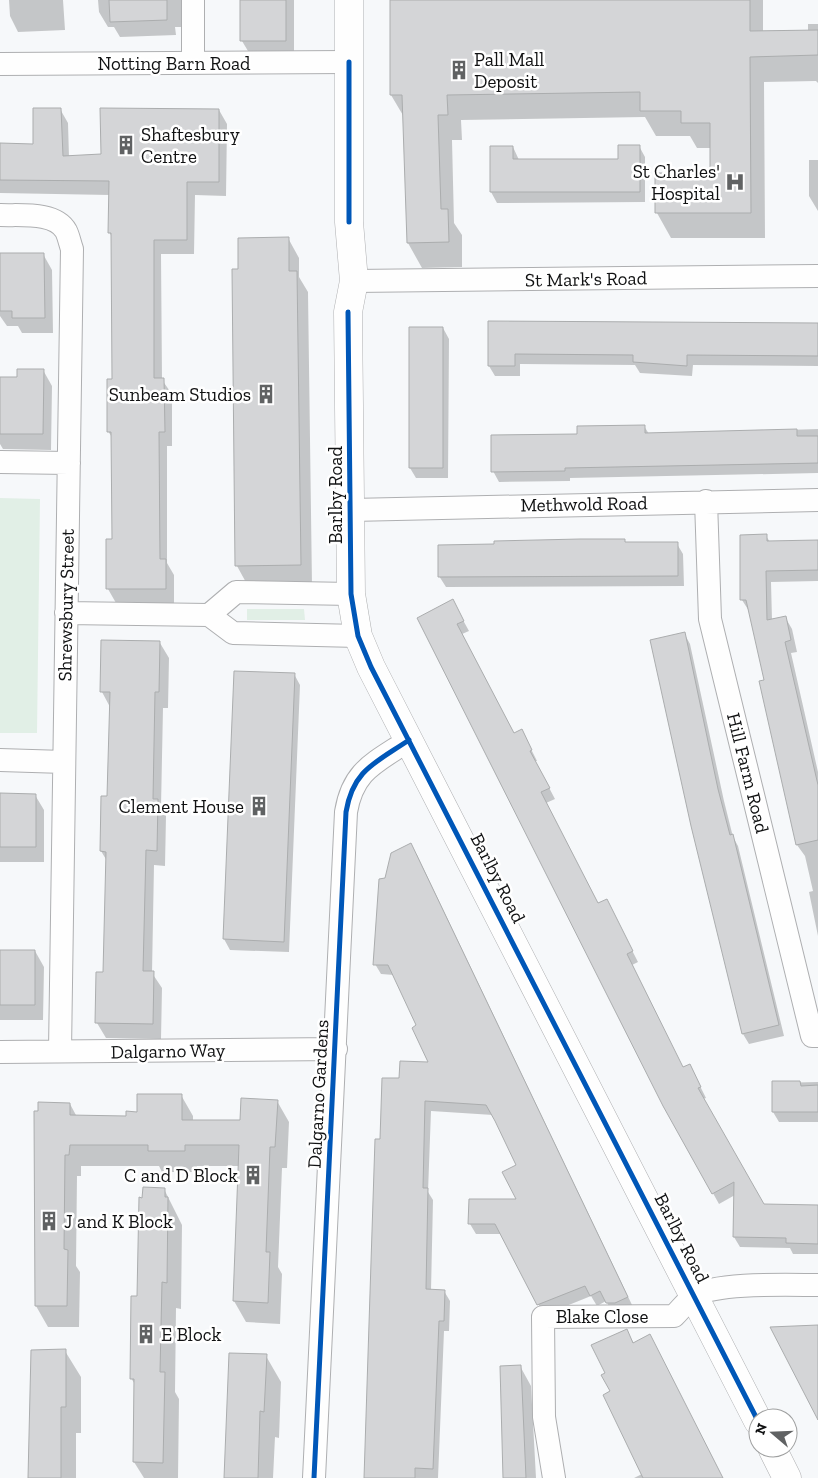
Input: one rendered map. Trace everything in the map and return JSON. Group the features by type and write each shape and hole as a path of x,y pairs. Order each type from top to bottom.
{"street":[{"path":"192,0 193,63"},
{"name":"Barlby Road","path":"349,0 349,222 354,281 348,312 352,594 358,636 371,667 751,1408"},
{"name":"Notting Barn Road","path":"0,64 349,62"},
{"name":"Shrewsbury Street","path":"0,215 35,216 56,220 65,230 72,250 60,1051"},
{"name":"St Mark's Road","path":"354,281 818,276"},
{"path":"0,462 69,464"},
{"name":"Methwold Road","path":"351,510 818,500"},
{"name":"Hill Farm Road","path":"706,501 710,619 812,1036 818,1036"},
{"path":"209,614 236,592 352,594"},
{"path":"66,613 209,614 233,633 358,636"},
{"name":"Dalgarno Gardens","path":"314,1478 346,812 349,793 357,779 409,740"},
{"path":"0,760 64,762"},
{"name":"Dalgarno Way","path":"0,1052 336,1049"},
{"path":"694,1296 715,1290 747,1286 818,1285"},
{"name":"Blake Close","path":"554,1478 544,1417 544,1317 674,1316 694,1296"},
{"path":"777,1458 787,1478"}],"shaded area":[{"path":"0,498 40,499 37,733 0,733"},
{"path":"247,609 304,609 305,620 247,620"}],"building":[{"path":"109,0 167,0 167,20 110,22"},
{"path":"240,0 286,0 286,41 240,41"},
{"path":"390,0 750,0 750,31 818,30 818,55 750,57 751,213 655,213 655,173 710,173 710,123 681,123 681,111 640,111 640,92 447,95 448,115 438,115 441,209 448,209 449,242 407,243 402,95 390,95"},
{"path":"33,108 61,108 63,156 101,154 100,108 219,109 219,182 187,182 187,240 154,240 154,378 164,378 165,432 159,432 160,559 166,559 166,589 106,589 106,539 112,539 111,432 107,432 107,379 112,379 111,233 108,233 109,181 0,180 0,143 33,144"},
{"path":"618,145 640,145 640,192 490,192 490,146 513,146 513,159 618,159"},
{"name":"Sunbeam Studios","path":"289,237 289,271 297,271 301,565 235,566 232,269 238,269 238,238"},
{"path":"0,253 44,253 45,318 12,318 12,311 0,311"},
{"path":"488,321 818,323 818,356 687,355 687,366 633,362 633,355 515,354 515,366 488,366"},
{"path":"409,327 443,327 443,468 409,468"},
{"path":"17,369 44,369 43,434 0,434 0,377 17,377"},
{"path":"645,425 645,433 797,429 797,436 818,436 818,463 565,468 565,471 491,472 491,435 577,434 577,426"},
{"path":"767,534 767,541 818,540 818,570 766,571 767,620 786,616 791,640 785,642 818,785 818,840 796,845 759,681 764,680 746,600 740,600 740,535"},
{"path":"625,539 625,542 678,542 678,576 438,577 438,545 494,544 494,541"},
{"path":"453,599 464,621 457,624 514,733 522,729 532,750 530,751 550,788 541,792 598,903 607,899 633,951 627,954 683,1067 690,1064 701,1087 698,1088 764,1204 818,1205 818,1244 786,1243 786,1238 733,1237 734,1182 712,1194 663,1106 417,618"},
{"path":"685,632 718,789 730,835 733,834 779,1025 742,1034 691,826 650,640"},
{"path":"101,640 160,641 159,692 155,692 153,799 158,799 157,851 146,850 143,971 154,971 153,1024 95,1023 96,972 103,972 106,852 100,851 101,796 107,796 110,692 100,692"},
{"name":"Clement House","path":"234,671 295,673 284,942 223,939"},
{"path":"0,793 36,794 36,847 0,847"},
{"path":"411,843 628,1297 615,1303 606,1303 600,1291 590,1296 585,1286 537,1305 495,1224 468,1224 469,1199 516,1199 502,1172 516,1165 495,1121 486,1105 425,1101 423,1188 428,1188 426,1289 445,1290 444,1321 439,1321 433,1469 415,1468 415,1478 364,1478 375,1139 380,1139 382,1078 399,1078 400,1061 428,1062 412,1028 416,1025 388,965 373,965 379,879 385,878 391,853"},
{"path":"0,950 35,950 35,1005 0,1005"},
{"path":"772,1081 800,1081 801,1086 818,1085 818,1112 772,1112"},
{"path":"137,1094 182,1094 182,1120 240,1120 241,1098 278,1100 275,1147 270,1147 266,1252 270,1252 268,1303 233,1301 239,1145 185,1145 185,1151 148,1151 148,1145 70,1145 69,1155 65,1155 64,1249 68,1250 67,1306 35,1306 34,1111 38,1111 38,1102 70,1103 70,1115 126,1116 126,1111 137,1112"},
{"name":"E Block","path":"143,1187 165,1188 165,1197 168,1197 167,1283 162,1282 160,1372 165,1372 163,1463 133,1462 134,1379 130,1379 131,1296 137,1296 139,1197 142,1198"},
{"path":"818,1325 818,1420 770,1327"},
{"path":"627,1329 633,1343 650,1334 723,1478 643,1478 603,1395 610,1391 601,1375 605,1373 591,1345"},
{"path":"66,1349 66,1407 61,1407 61,1478 28,1478 31,1350"},
{"path":"229,1353 267,1354 264,1412 260,1411 258,1478 224,1478"},
{"path":"521,1365 526,1478 503,1478 500,1366"}],"cycle path":[{"path":"349,62 349,222"},
{"path":"348,312 351,594 358,636 371,667 751,1408"},
{"path":"314,1478 346,812 349,798 360,777 376,762 409,740"}],"place":[{"name":"Pall Mall Deposit","path":"459,70"},
{"name":"Shaftesbury Centre","path":"126,145"},
{"name":"St Charles' Hospital","path":"735,182"},
{"name":"Sunbeam Studios","path":"266,394"},
{"name":"Clement House","path":"259,806"},
{"name":"C and D Block","path":"253,1175"},
{"name":"J and K Block","path":"49,1221"},
{"name":"E Block","path":"146,1334"}]}
